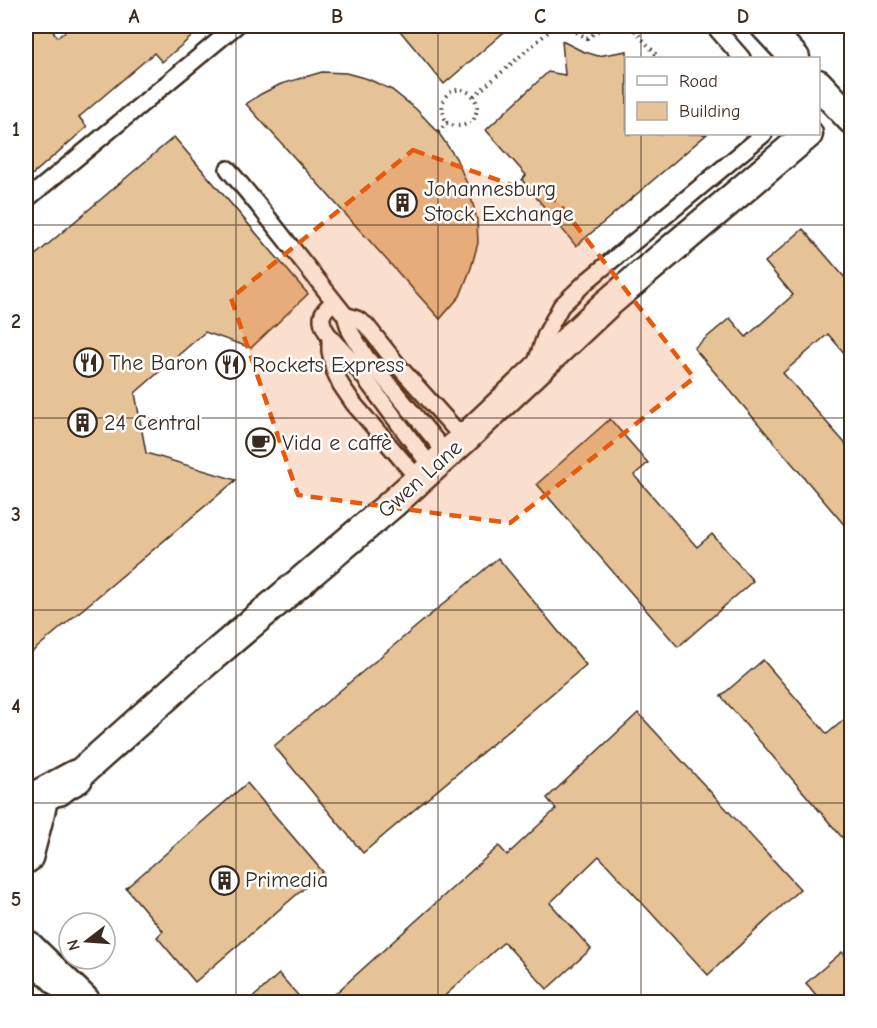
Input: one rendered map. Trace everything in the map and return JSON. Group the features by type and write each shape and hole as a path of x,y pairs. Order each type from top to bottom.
{"street":[{"path":"765,26 794,57"},
{"path":"820,86 836,117"},
{"name":"Gwen Lane","path":"76,777 440,460 607,304 807,135"},
{"path":"26,856 30,809 76,777"},
{"path":"28,943 83,1002"}],"lane":[{"path":"26,200 236,26"},
{"path":"714,26 741,57"},
{"path":"531,377 546,334 561,306 587,281 763,135"},
{"path":"228,169 345,315 350,332 366,357 440,460"},
{"path":"334,302 322,316 322,325 330,338 440,460"},
{"path":"345,315 366,325 401,369 440,460"},
{"path":"330,338 334,370 354,404 440,460"}],"path":[{"path":"474,96 555,26"},
{"path":"566,26 587,38 605,26"},
{"path":"631,26 657,57"},
{"path":"671,26 689,30"},
{"path":"456,90 465,90 474,96 477,107 473,121 464,126 453,126 447,123 442,103 447,94 456,90"},
{"path":"438,132 447,123"}],"highlighted area":[{"path":"413,150 557,201 694,378 510,523 298,495 231,298"}],"building":[{"path":"26,26 48,26 58,37 72,26 204,26 162,62 154,53 79,117 87,127 26,180"},
{"path":"396,26 511,26 444,84"},
{"path":"562,41 598,56 627,51 627,57 625,57 625,135 706,135 576,246 522,180 526,175 486,130 548,72 565,75"},
{"name":"Johannesburg Stock Exchange","path":"322,72 346,73 368,79 392,90 416,109 438,132 456,158 468,186 477,219 478,243 460,296 440,319 246,104 281,84"},
{"name":"24 Central","path":"174,137 308,294 251,348 205,332 135,393 146,453 236,480 26,657 26,263"},
{"path":"803,229 852,286 852,362 828,334 783,373 852,451 852,534 694,348 730,318 746,337 793,295 765,262"},
{"path":"610,419 648,463 634,475 697,547 712,534 753,581 678,647 537,484"},
{"path":"498,558 586,665 363,853 274,746"},
{"path":"763,660 827,734 852,713 852,849 721,696"},
{"path":"638,713 800,889 708,975 599,856 550,903 591,949 547,989 504,942 438,1002 326,1002 499,846 507,855 556,809 547,798"},
{"name":"Primedia","path":"247,783 323,872 195,982 157,937 163,931 126,888"},
{"path":"842,952 852,963 852,1002 822,1002 806,983"},
{"path":"279,974 304,1002 248,1002"}],"place":[{"name":"Johannesburg Stock Exchange","path":"403,202"},
{"name":"The Baron","path":"88,363"},
{"name":"Rockets Express","path":"231,365"},
{"name":"24 Central","path":"83,423"},
{"name":"Vida e caffè","path":"261,443"},
{"name":"Primedia","path":"224,880"}]}
